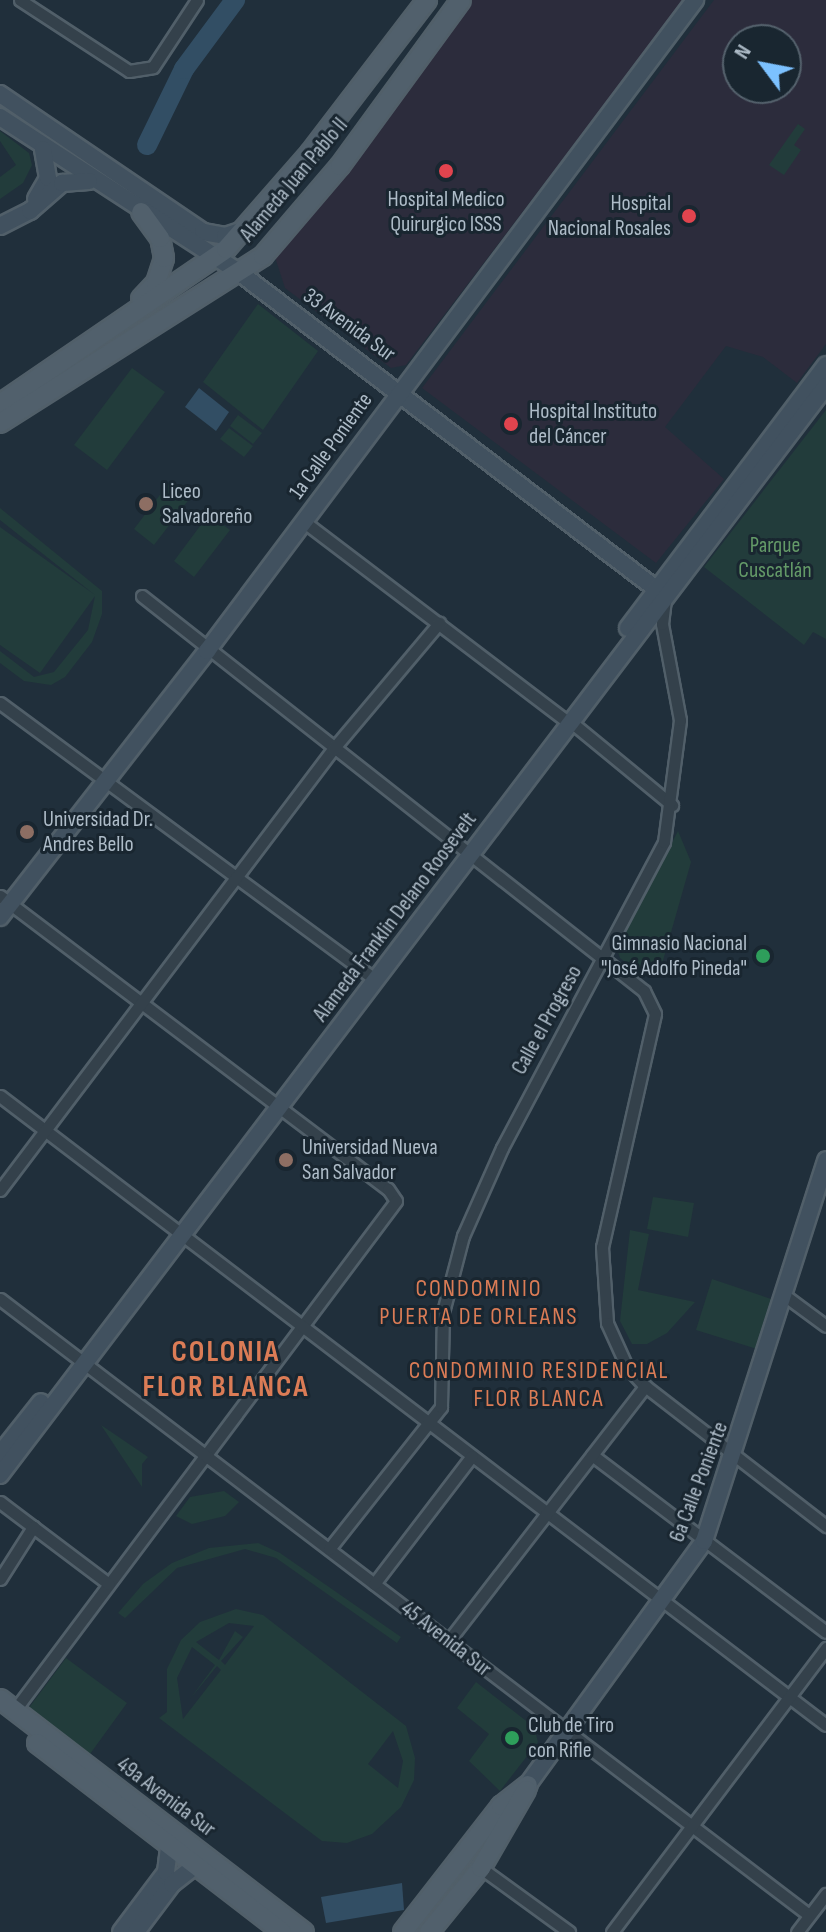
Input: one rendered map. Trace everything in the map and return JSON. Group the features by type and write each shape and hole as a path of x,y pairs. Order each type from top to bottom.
{"main road":[{"name":"Alameda Juan Pablo II","path":"0,404 123,317 221,254 247,228 427,0"},
{"path":"221,254 242,243 284,197 434,0"},
{"path":"240,273 368,117 454,0"},
{"name":"Alameda Juan Pablo II","path":"0,423 106,352 240,273 263,256 311,202 461,0"},
{"path":"123,317 156,283 164,265 160,238 141,212"},
{"name":"49a Avenida Sur","path":"5,1708 169,1848 282,1932"},
{"name":"49a Avenida Sur","path":"5,1708 304,1932"},
{"path":"429,1932 481,1868 528,1785"},
{"path":"403,1932 501,1806 528,1785"}],"street":[{"path":"20,0 129,71 153,67 197,0"},
{"name":"1a Calle Poniente","path":"3,906 107,781 207,651 695,0"},
{"path":"0,94 203,232 225,236 247,228"},
{"name":"33 Avenida Sur","path":"0,117 50,154 141,212 221,254 240,273 400,390 661,593"},
{"path":"44,125 53,190"},
{"path":"21,213 48,178 50,154"},
{"path":"0,226 69,180 94,182"},
{"name":"Alameda Franklin Delano Roosevelt","path":"0,1475 80,1360 567,720 826,365"},
{"name":"Alameda Franklin Delano Roosevelt","path":"661,593 826,386"},
{"path":"303,521 567,720 672,805"},
{"name":"Calle el Progreso","path":"427,1422 441,1407 442,1321 463,1236 502,1148 606,957 664,842 672,805 680,720 662,624 661,593"},
{"path":"142,596 207,651 606,957 644,991 655,1014 602,1247 601,1285 610,1331 627,1367 645,1386 826,1526"},
{"path":"0,1190 143,1006 333,749 439,623"},
{"path":"0,703 372,977"},
{"path":"3,906 143,1006 396,1197 395,1209 207,1456 109,1584 5,1708"},
{"path":"0,1096 826,1725"},
{"name":"6a Calle Poniente","path":"421,1932 663,1603 704,1541 734,1456 826,1160"},
{"path":"784,1295 826,1326"},
{"name":"45 Avenida Sur","path":"0,1299 449,1640 565,1733 809,1915"},
{"name":"Alameda Franklin Delano Roosevelt","path":"0,1454 80,1360"},
{"path":"449,1640 645,1386"},
{"path":"329,1549 427,1422"},
{"path":"592,1455 826,1632"},
{"path":"374,1584 472,1456"},
{"path":"0,1502 109,1584"},
{"path":"0,1579 33,1527"},
{"path":"612,1932 826,1648"},
{"name":"6a Calle Poniente","path":"410,1932 484,1844"},
{"path":"121,1932 166,1872 169,1848"},
{"path":"136,1932 172,1884 194,1867"},
{"path":"481,1868 569,1932"},
{"path":"797,1932 826,1894"}],"shaded area":[{"name":"Hospital Medico Quirurgico ISSS","path":"471,0 684,0 406,365 391,368 285,288 275,257"},
{"name":"Hospital Nacional Rosales","path":"714,0 826,0 826,344 797,383 763,357 726,346 665,427 724,479 656,563 422,388"},
{"path":"199,388 229,412 216,431 185,407"},
{"path":"402,1883 404,1910 326,1923 321,1897"}],"green space":[{"path":"798,124 805,129 794,145 801,150 784,175 769,165"},
{"path":"0,131 29,153 32,165 23,183 0,199 0,177 16,165 0,141"},
{"path":"258,304 318,351 263,430 203,382"},
{"path":"132,368 165,392 107,470 74,445"},
{"name":"Parque Cuscatlán","path":"826,410 826,639 813,632 804,645 704,567"},
{"path":"238,415 262,433 253,444 230,426"},
{"path":"229,428 253,446 244,457 220,439"},
{"path":"169,483 190,498 154,545 134,529"},
{"path":"0,508 102,591 102,614 92,642 65,677 51,685 24,681 0,663 0,651 34,677 54,672 88,630 95,596 40,673 0,645 0,527 95,595 0,520"},
{"path":"209,514 230,530 194,577 174,561"},
{"path":"678,831 691,862 662,964 641,975 620,958 617,949"},
{"path":"653,1197 694,1203 688,1237 647,1229"},
{"path":"630,1230 649,1234 638,1290 695,1302 667,1333 647,1344 632,1344 620,1321"},
{"path":"712,1279 774,1300 757,1349 696,1330"},
{"path":"101,1425 148,1457 142,1464 142,1487"},
{"path":"224,1491 239,1502 225,1516 192,1524 176,1516 190,1497"},
{"path":"258,1543 280,1553 401,1637 397,1643 276,1558 245,1549 177,1568 125,1618 118,1613 143,1584 172,1563 209,1548"},
{"path":"236,1609 263,1615 406,1726 415,1758 414,1780 401,1807 372,1834 347,1843 322,1841 159,1718 167,1712 167,1669 181,1640 200,1622","holes":["229,1623 254,1626 225,1665 221,1661 243,1637 235,1631 219,1660 196,1642","192,1647 215,1665 190,1699 217,1666 221,1670 183,1719 177,1678","393,1731 403,1761 398,1788 368,1764"]},
{"path":"66,1658 127,1703 90,1754 28,1709"},
{"name":"Club de Tiro con Rifle","path":"476,1682 534,1727 538,1742 500,1791 469,1761 489,1734 457,1708"}],"waterway":[{"path":"147,145 184,69 235,0"}],"place":[{"name":"Hospital Medico Quirurgico ISSS","path":"446,171"},
{"name":"Hospital Nacional Rosales","path":"689,216"},
{"name":"Hospital Instituto del Cáncer","path":"511,424"},
{"name":"Liceo Salvadoreño","path":"146,504"},
{"name":"Universidad Dr. Andres Bello","path":"27,832"},
{"name":"Gimnasio Nacional \"José Adolfo Pineda\"","path":"763,956"},
{"name":"Universidad Nueva San Salvador","path":"286,1160"},
{"name":"Club de Tiro con Rifle","path":"512,1738"}],"district":[{"name":"CONDOMINIO PUERTA DE ORLEANS","path":"479,1303"},
{"name":"COLONIA FLOR BLANCA","path":"226,1369"},
{"name":"CONDOMINIO RESIDENCIAL FLOR BLANCA","path":"539,1385"}]}
